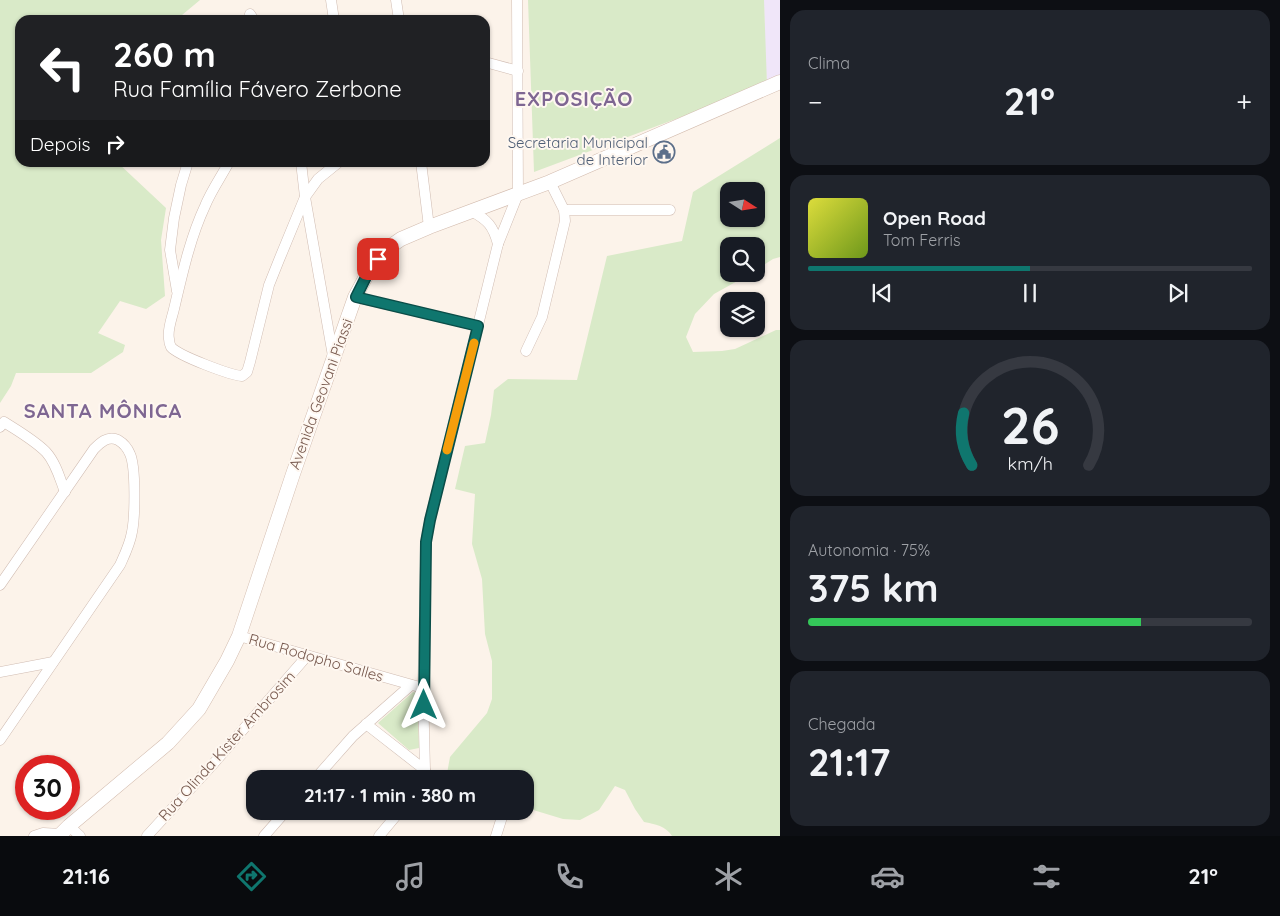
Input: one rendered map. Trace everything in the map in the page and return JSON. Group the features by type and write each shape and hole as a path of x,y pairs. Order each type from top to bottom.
{"main road":[{"name":"Avenida Geovani Piassi","path":"63,832 168,742 199,709 227,660 239,636 290,482 356,297 370,269 385,250 401,239 429,227 550,182 780,82"}],"street":[{"path":"331,0 333,15"},
{"path":"396,0 398,15"},
{"path":"424,770 423,688 426,542 498,244 518,194 517,0"},
{"path":"490,63 518,71"},
{"path":"178,294 170,250 176,209 186,167"},
{"path":"226,167 204,206 192,241 168,340 172,347 182,354 235,376 242,376 247,372 269,285 305,197 318,179 333,167"},
{"path":"302,167 305,197 334,358"},
{"path":"422,167 429,227"},
{"path":"526,352 542,317 565,221 564,210 550,182"},
{"path":"564,210 670,210"},
{"path":"471,211 490,225 498,244"},
{"path":"356,297 478,326"},
{"path":"2,424 33,441 47,453 56,466 65,492"},
{"path":"0,585 94,450 101,442 108,439 118,440 126,447 134,467 132,533 127,550 120,565 0,740"},
{"name":"Rua Rodopho Salles","path":"239,636 423,688"},
{"name":"Rua Olinda Kister Ambrosim","path":"147,836 214,763 307,656"},
{"path":"0,672 53,662"},
{"path":"324,770 366,724 411,685"},
{"path":"366,724 419,770"},
{"path":"264,836 278,820"},
{"path":"379,836 392,820"},
{"path":"496,836 501,820"},
{"path":"34,836 43,833 63,832 80,836"}],"shaded area":[{"path":"764,0 780,0 780,79 767,85 765,55"}],"green space":[{"path":"0,0 200,0 182,15 15,15 15,167 122,167 166,208 161,240 165,296 146,309 120,301 98,333 125,345 123,352 91,373 16,373 11,386 0,403"},
{"path":"528,0 764,0 767,85 534,172"},
{"path":"780,138 780,257 765,264 765,237 720,237 720,282 736,282 714,294 695,314 686,337 693,352 722,351 735,349 761,337 765,337 765,335 776,330 780,330 780,836 672,836 663,828 644,822 625,790 615,786 599,810 580,820 563,819 534,810 534,770 448,770 450,757 487,713 492,699 492,661 485,634 482,579 472,544 475,494 455,489 465,446 485,443 494,390 508,379 577,380 607,256 682,241 693,192"},
{"path":"413,692 417,693 419,748 409,750 378,723"}],"slow traffic":[{"path":"447,450 474,343"}],"place":[{"name":"Secretaria Municipal de Interior","path":"664,152"}],"district":[{"name":"EXPOSIÇÃO","path":"574,99"},
{"name":"SANTA MÔNICA","path":"103,411"}],"route":[{"path":"378,259 370,269 356,297 478,326 426,542 424,705"}]}
